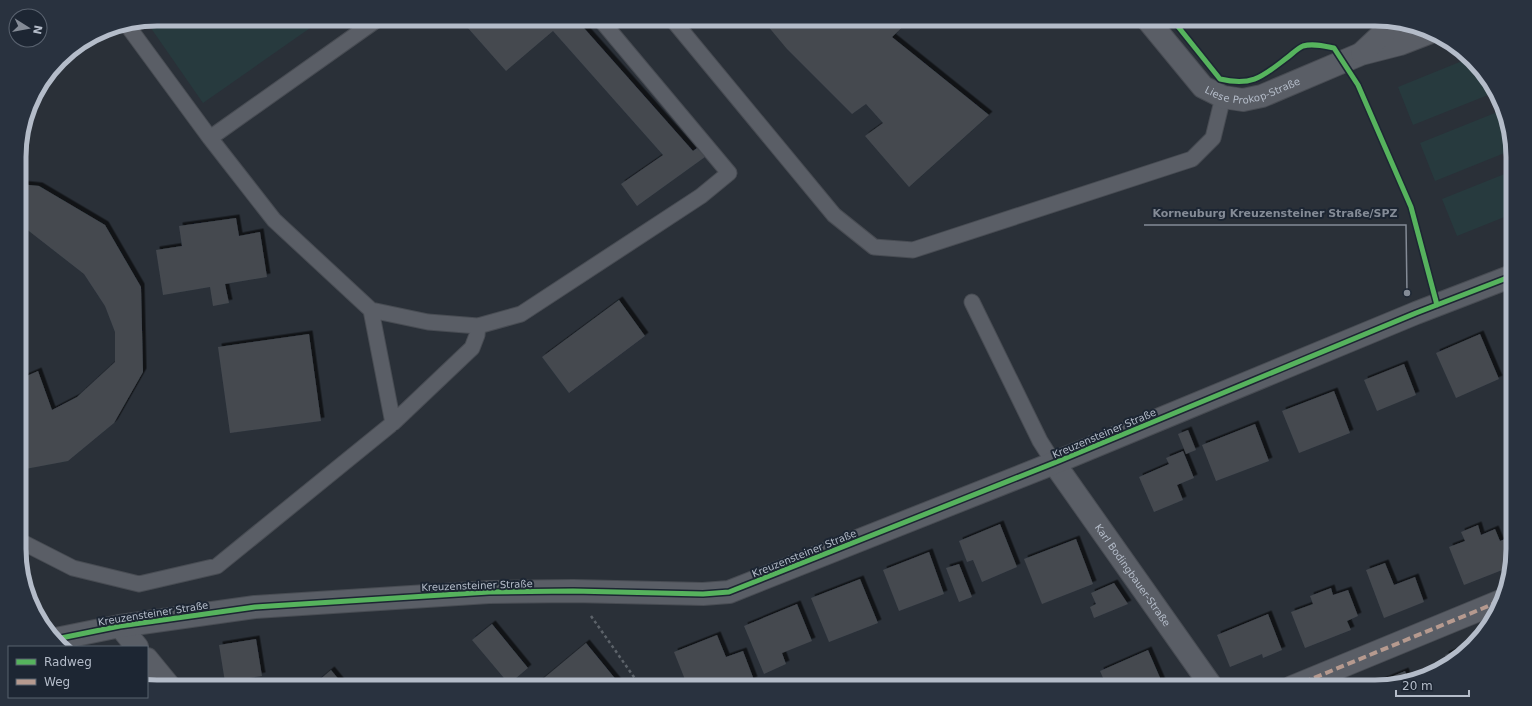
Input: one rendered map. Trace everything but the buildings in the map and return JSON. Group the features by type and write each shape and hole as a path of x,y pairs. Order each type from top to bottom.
{"street":[{"name":"Liese Prokop-Straße","path":"1153,26 1203,87 1224,97 1243,100 1262,96 1361,54 1400,44 1423,35"},
{"name":"Liese Prokop-Straße","path":"1361,54 1390,27"},
{"name":"Kreuzensteiner Straße","path":"61,638 120,626 255,607 489,592 573,591 703,594 729,592 1054,463 1416,313 1506,278"},
{"name":"Karl Bodingbauer-Straße","path":"1054,463 1207,680"},
{"path":"1309,680 1494,604"},
{"path":"120,626 137,646"},
{"path":"148,660 164,680"}],"lane":[{"path":"210,138 368,26"},
{"path":"130,29 210,138 274,220 371,310 428,322 478,326 520,314 701,196 729,172 606,26"},
{"path":"678,26 834,215 874,247 913,250 1192,159 1213,138 1224,97"},
{"path":"972,302 1040,441 1054,463"},
{"path":"371,310 393,423"},
{"path":"26,544 74,568 139,584 217,566 393,423 472,348 477,335 478,326"}],"path":[{"path":"573,591 636,680"}],"green space":[{"path":"149,26 313,26 203,103"},
{"path":"1464,60 1479,77 1490,94 1413,125 1398,87"},
{"path":"1498,112 1502,123 1506,153 1435,181 1420,143"},
{"path":"1506,173 1506,216 1457,236 1442,199"}],"marked path":[{"path":"1309,680 1494,604"}],"cycle path":[{"path":"1178,26 1220,79 1231,81 1241,82 1257,78 1271,70 1303,46 1315,45 1334,48 1358,85 1411,207 1437,305"},
{"path":"61,638 120,626 255,607 489,592 573,591 703,594 729,592 1054,463 1416,313 1506,278"}],"place":[{"name":"Korneuburg Kreuzensteiner Straße/SPZ","path":"1407,293"}]}
